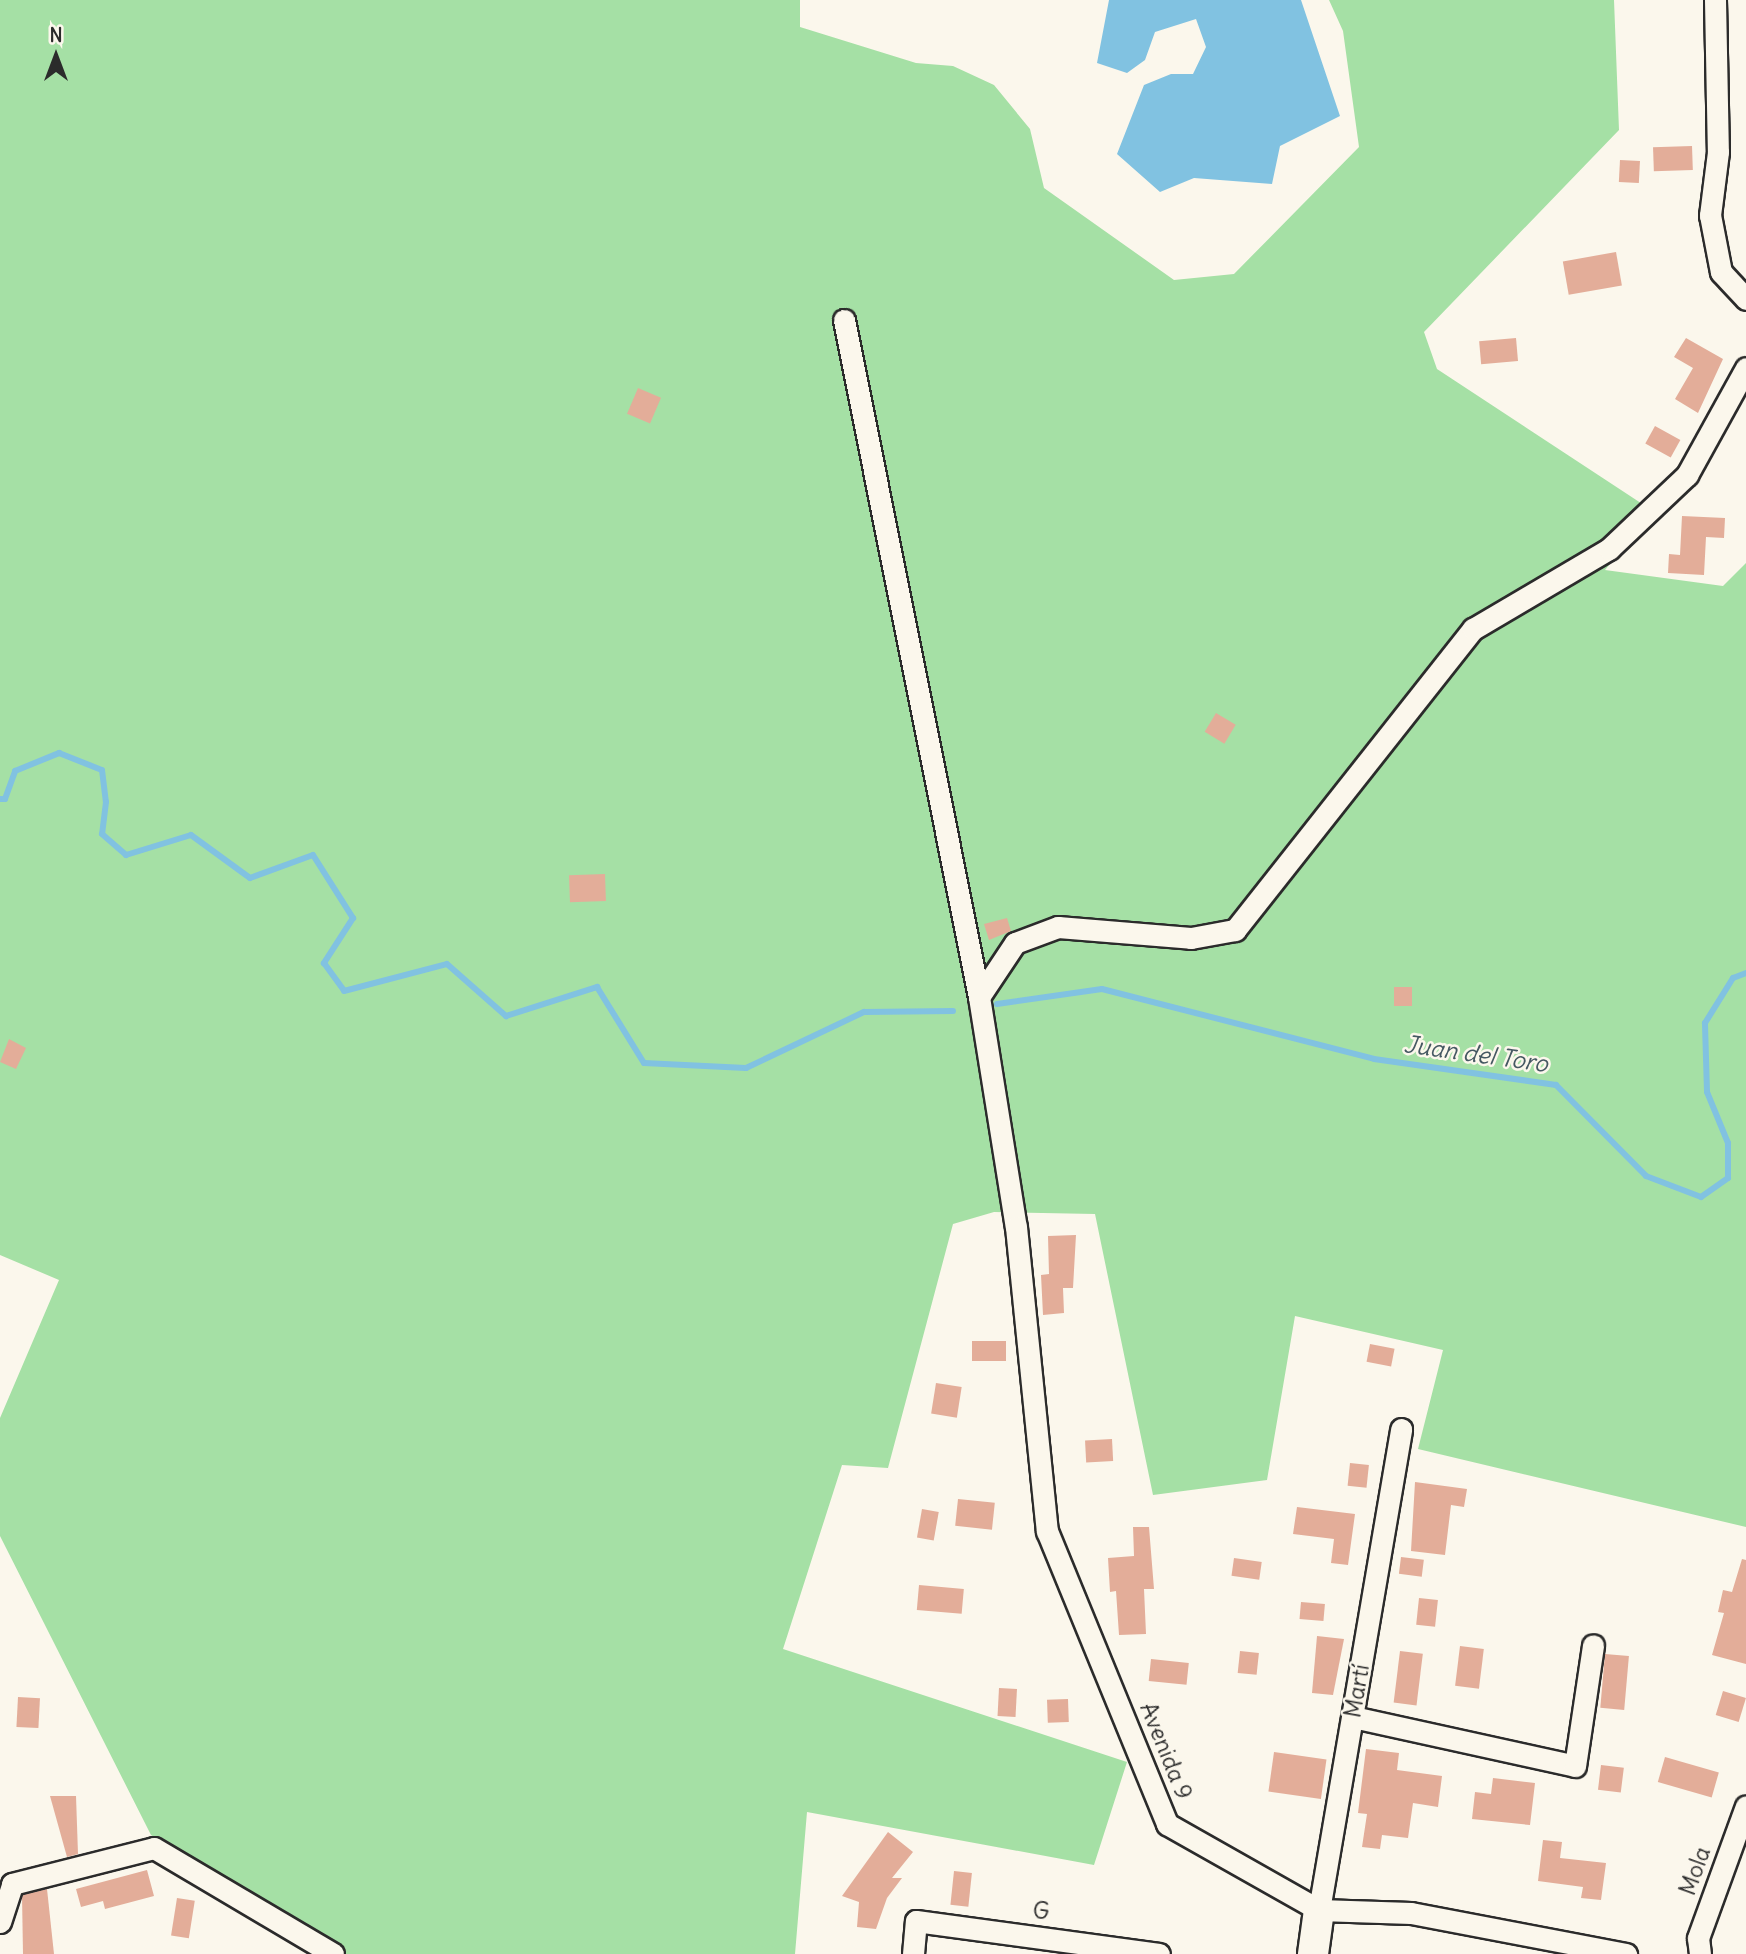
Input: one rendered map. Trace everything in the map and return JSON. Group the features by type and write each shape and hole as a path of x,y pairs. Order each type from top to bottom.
{"street":[{"path":"1715,0 1718,152 1710,215 1721,272 1746,299"},
{"name":"Avenida 9","path":"844,320 979,997 1016,1227 1047,1531 1167,1824 1319,1910 1411,1913 1626,1954"},
{"path":"979,997 1016,943 1058,927 1191,938 1235,930 1473,629 1609,549 1687,475 1746,368"},
{"name":"Martí","path":"1313,1954 1401,1429"},
{"path":"1353,1717 1575,1766 1593,1645"},
{"name":"Mola","path":"1700,1954 1698,1938 1746,1806"},
{"path":"0,1922 6,1881 154,1848 333,1954"},
{"name":"G","path":"914,1954 916,1921 1159,1954"}],"green space":[{"path":"0,0 800,0 800,27 916,63 953,66 994,85 1030,129 1044,188 1174,280 1234,274 1359,147 1343,31 1329,0 1614,0 1619,130 1424,332 1437,369 1653,511 1605,570 1723,586 1746,563 1746,1527 1418,1449 1443,1350 1295,1316 1267,1480 1153,1495 1095,1214 994,1212 953,1224 888,1468 842,1465 783,1649 1127,1762 1094,1865 807,1812 795,1954 334,1954 336,1948 151,1835 0,1536 0,1418 59,1280 0,1255"}],"water":[{"path":"1109,0 1301,0 1340,116 1280,146 1272,184 1194,178 1160,192 1117,154 1144,85 1171,74 1193,74 1206,47 1196,19 1155,32 1145,60 1127,73 1097,63"}],"building":[{"path":"1692,146 1693,170 1654,171 1653,147"},
{"path":"1620,160 1640,161 1639,183 1619,182"},
{"path":"1616,252 1622,285 1569,295 1563,261"},
{"path":"1516,338 1518,361 1481,364 1479,341"},
{"path":"1686,338 1723,359 1698,413 1675,399 1693,368 1674,357"},
{"path":"638,388 661,398 650,424 627,414"},
{"path":"1655,426 1680,440 1671,458 1645,443"},
{"path":"1682,516 1725,518 1724,538 1706,537 1704,575 1668,573 1669,554 1680,555"},
{"path":"1216,713 1236,725 1224,744 1205,732"},
{"path":"605,874 606,901 570,902 569,875"},
{"path":"1007,918 1011,931 989,940 984,924"},
{"path":"1394,987 1412,987 1412,1006 1394,1006"},
{"path":"9,1039 26,1048 16,1069 0,1062"},
{"path":"1076,1235 1073,1288 1063,1288 1064,1313 1043,1315 1041,1275 1049,1274 1048,1236"},
{"path":"972,1341 1006,1341 1006,1361 972,1361"},
{"path":"1370,1344 1395,1349 1391,1366 1367,1362"},
{"path":"936,1383 962,1387 957,1418 931,1414"},
{"path":"1112,1439 1113,1461 1086,1462 1085,1440"},
{"path":"1350,1463 1369,1465 1366,1488 1348,1486"},
{"path":"1415,1482 1467,1489 1464,1507 1451,1505 1445,1555 1411,1551"},
{"path":"958,1499 995,1503 992,1530 955,1526"},
{"path":"1297,1507 1355,1514 1348,1565 1331,1563 1334,1539 1293,1534"},
{"path":"922,1509 939,1512 934,1541 917,1538"},
{"path":"1133,1527 1149,1527 1154,1589 1144,1589 1146,1634 1119,1635 1116,1591 1110,1592 1108,1558 1134,1556"},
{"path":"1401,1557 1424,1560 1422,1577 1399,1574"},
{"path":"1234,1558 1262,1562 1259,1580 1231,1576"},
{"path":"1742,1559 1746,1560 1746,1664 1712,1655 1724,1613 1718,1612 1723,1590 1732,1592"},
{"path":"919,1585 964,1589 962,1614 917,1610"},
{"path":"1419,1598 1438,1600 1435,1627 1416,1625"},
{"path":"1301,1602 1325,1604 1323,1621 1300,1619"},
{"path":"1317,1636 1344,1639 1333,1695 1312,1693"},
{"path":"1460,1646 1484,1649 1479,1689 1455,1686"},
{"path":"1240,1651 1259,1653 1257,1675 1238,1673"},
{"path":"1400,1651 1423,1654 1416,1705 1394,1703"},
{"path":"1605,1654 1629,1656 1624,1710 1600,1708"},
{"path":"1151,1659 1189,1663 1186,1685 1149,1681"},
{"path":"999,1688 1017,1689 1016,1717 998,1716"},
{"path":"1723,1691 1746,1698 1739,1722 1716,1715"},
{"path":"18,1697 40,1698 38,1728 16,1727"},
{"path":"1068,1699 1069,1722 1048,1723 1047,1700"},
{"path":"1366,1749 1399,1753 1397,1770 1442,1776 1438,1807 1413,1803 1408,1838 1382,1835 1380,1849 1362,1847 1367,1814 1358,1813"},
{"path":"1274,1752 1326,1759 1321,1799 1268,1792"},
{"path":"1665,1757 1719,1772 1712,1797 1658,1782"},
{"path":"1601,1765 1624,1768 1621,1793 1598,1790"},
{"path":"1493,1778 1535,1783 1530,1825 1472,1819 1475,1792 1491,1794"},
{"path":"50,1796 76,1796 78,1854 67,1857"},
{"path":"888,1832 913,1852 892,1878 902,1878 887,1898 876,1929 857,1927 859,1902 842,1896"},
{"path":"1543,1840 1562,1842 1560,1858 1606,1863 1601,1900 1581,1898 1583,1887 1538,1881"},
{"path":"147,1870 154,1896 105,1909 103,1901 81,1907 76,1889"},
{"path":"954,1871 972,1873 968,1907 950,1905"},
{"path":"47,1889 54,1954 23,1954 22,1895"},
{"path":"177,1898 195,1901 189,1938 171,1936"}],"waterway":[{"name":"Juan del Toro","path":"0,799 5,799 15,771 59,753 102,770 106,802 102,834 126,855 191,835 250,878 313,855 353,918 324,963 344,991 447,964 506,1016 597,987 644,1063 746,1068 864,1012 953,1011"},
{"name":"Juan del Toro","path":"997,1004 1102,989 1374,1059 1556,1085 1646,1176 1701,1197 1728,1178 1728,1143 1707,1092 1705,1023 1733,978 1746,973"}]}
